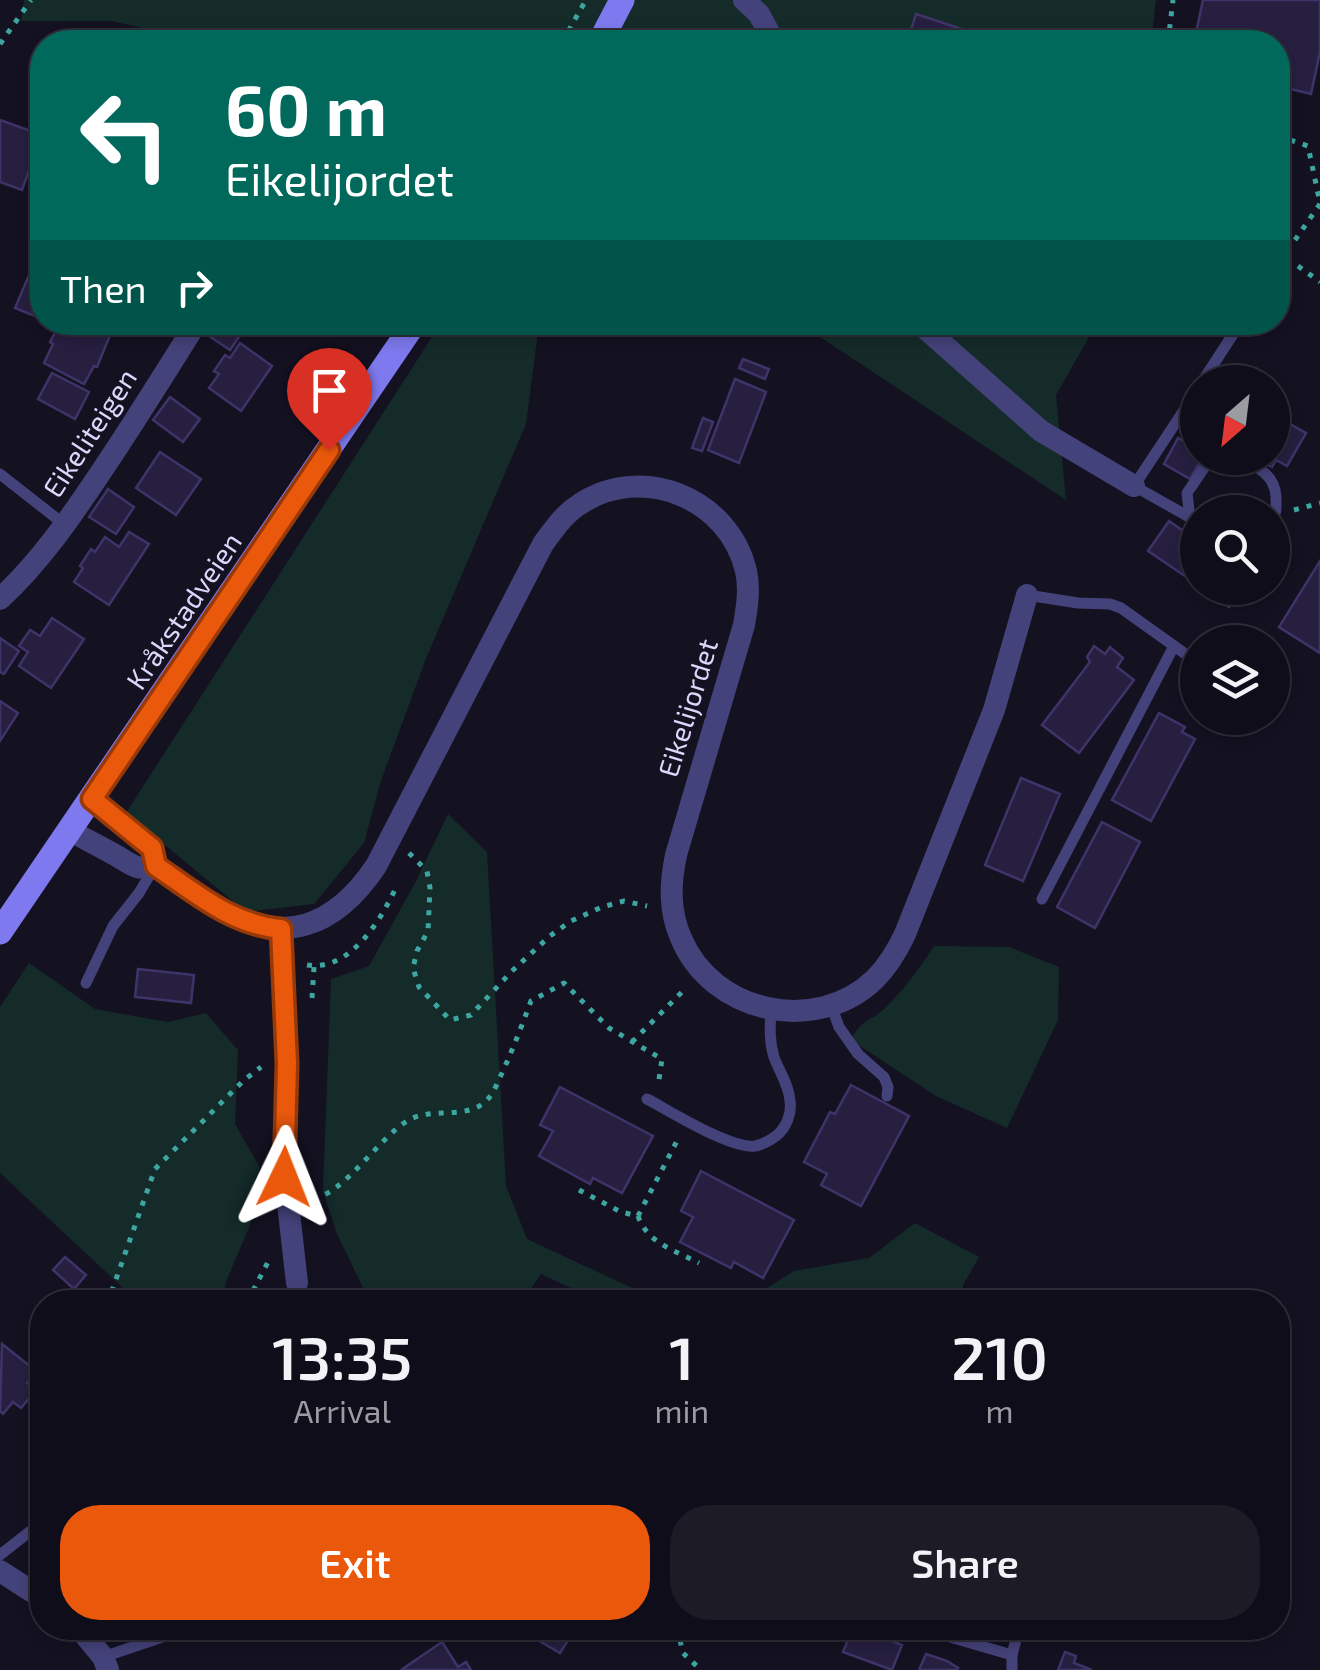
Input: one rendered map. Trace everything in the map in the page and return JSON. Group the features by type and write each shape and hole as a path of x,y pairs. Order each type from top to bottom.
{"main road":[{"path":"606,30 622,0"},
{"name":"Kråkstadveien","path":"0,932 407,335"}],"street":[{"path":"744,0 760,14 768,30"},
{"name":"Eikeliteigen","path":"0,599 66,525 189,335"},
{"path":"933,335 1041,431 1134,486"},
{"name":"Eikelijordet","path":"281,929 317,920 340,908 360,890 543,544 559,522 578,505 602,492 628,486 655,487 704,507 723,525 738,547 746,572 748,599 744,625 670,883 672,912 681,939 695,964 739,1000 794,1012 823,1008 850,998 892,960 905,934 994,710 1027,594"},
{"path":"92,799 152,848 156,866"},
{"path":"69,830 137,867 156,866 239,920 281,929 286,1047 284,1177 296,1283"},
{"path":"0,1571 30,1590"},
{"path":"88,1640 105,1663"}],"lane":[{"path":"1213,365 1233,335"},
{"path":"1180,416 1134,486 1180,512"},
{"name":"Eikeliteigen","path":"0,474 66,525"},
{"name":"Eikelijordet","path":"1027,594 1122,608 1180,650"},
{"path":"1042,900 1174,646"},
{"path":"86,982 113,926 156,866"},
{"path":"831,1004 838,1027 858,1054 884,1078 887,1096"},
{"path":"652,1102 744,1146 757,1146 783,1130 791,1103 773,1054 771,1010"},
{"path":"0,1555 30,1531"},
{"path":"105,1663 160,1640"},
{"path":"960,1640 1012,1655"},
{"path":"1012,1670 1016,1640"}],"path":[{"path":"0,44 31,0"},
{"path":"569,30 586,0"},
{"path":"1169,30 1173,0"},
{"path":"1290,140 1308,146 1320,203 1290,248"},
{"path":"408,852 428,871 430,888 428,930 416,951 413,968 419,987 450,1020 471,1015 512,971 571,921 624,901 647,906"},
{"path":"308,1198 332,1192 405,1122 424,1113 465,1111 487,1101 514,1046 530,1000 564,983 609,1028 662,1059 652,1102"},
{"path":"632,1042 686,988"},
{"path":"112,1290 155,1169 243,1081 286,1047"},
{"path":"688,1121 638,1216 650,1238 699,1264"},
{"path":"579,1190 621,1212 638,1216"},
{"path":"679,1640 682,1653 701,1670"}],"green space":[{"path":"24,0 1156,0 1152,30 151,30 112,21 21,21"},
{"path":"433,335 537,335 526,424 425,661 381,781 364,843 314,904 246,912 126,813"},
{"path":"817,335 1090,335 1056,395 1066,500"},
{"path":"448,814 487,852 506,1186 527,1239 636,1290 575,1290 541,1274 530,1290 364,1290 337,1234 323,1191 331,979 369,966"},
{"path":"934,946 1009,947 1059,967 1058,1020 1007,1128 936,1096 851,1040 862,1024 899,994"},
{"path":"29,963 95,1009 168,1022 206,1013 238,1050 235,1124 259,1166 260,1201 224,1290 125,1290 0,1173 0,1007"},
{"path":"915,1223 979,1257 963,1290 764,1290 794,1271 869,1258"}],"building":[{"path":"1203,0 1320,0 1320,52 1311,94 1290,89 1290,30 1197,30"},
{"path":"916,14 965,30 911,30"},
{"path":"0,120 30,131 30,168 22,190 0,182"},
{"path":"29,275 30,275 30,314 15,308"},
{"path":"54,335 110,335 97,367 84,384 44,363 53,344 50,342"},
{"path":"208,335 240,335 230,350"},
{"path":"240,343 272,366 241,411 209,388 225,355 230,358"},
{"path":"743,359 769,369 765,379 739,368"},
{"path":"52,373 89,392 75,419 38,399"},
{"path":"735,379 766,392 739,463 708,450"},
{"path":"170,397 200,419 183,442 153,420"},
{"path":"703,418 713,422 702,451 692,448"},
{"path":"1290,424 1306,433 1290,461"},
{"path":"1178,438 1180,439 1180,473 1164,464"},
{"path":"160,452 201,479 176,515 136,488"},
{"path":"108,489 134,507 116,534 89,517"},
{"path":"1169,521 1180,529 1180,573 1148,551"},
{"path":"129,532 149,544 109,605 74,582 91,549 95,552 105,537 119,547"},
{"path":"1320,561 1320,653 1290,634 1290,625 1280,625"},
{"path":"52,618 84,639 51,688 19,666 28,652 19,646 30,630 40,636"},
{"path":"0,638 19,651 4,674 0,672"},
{"path":"1094,646 1105,654 1110,647 1123,658 1117,667 1134,680 1079,753 1042,725 1090,662 1087,657"},
{"path":"0,701 18,713 0,741"},
{"path":"1159,713 1180,724 1180,735 1195,739 1151,821 1112,800"},
{"path":"1021,778 1060,794 1023,881 985,865"},
{"path":"1102,822 1140,842 1095,928 1057,907"},
{"path":"138,969 194,975 191,1003 135,997"},
{"path":"851,1085 909,1116 861,1206 821,1185 827,1174 804,1162 830,1112 835,1114"},
{"path":"560,1087 653,1136 622,1193 593,1178 590,1184 539,1156 553,1131 540,1125"},
{"path":"701,1171 794,1220 763,1278 734,1262 731,1268 680,1242 693,1217 681,1211"},
{"path":"65,1257 86,1275 74,1289 53,1270"},
{"path":"2,1344 30,1366 30,1397 21,1408 13,1402 3,1414"},
{"path":"538,1640 568,1640 560,1653"},
{"path":"848,1640 889,1640 902,1645 892,1670 843,1652"},
{"path":"442,1642 458,1667 466,1662 471,1670 401,1670"},
{"path":"1065,1652 1076,1656 1074,1663 1092,1670 1058,1670"},
{"path":"926,1654 947,1661 958,1668 919,1670"}],"route":[{"path":"284,1177 287,1064 281,929 239,920 156,866 152,848 92,799 329,450"}]}
